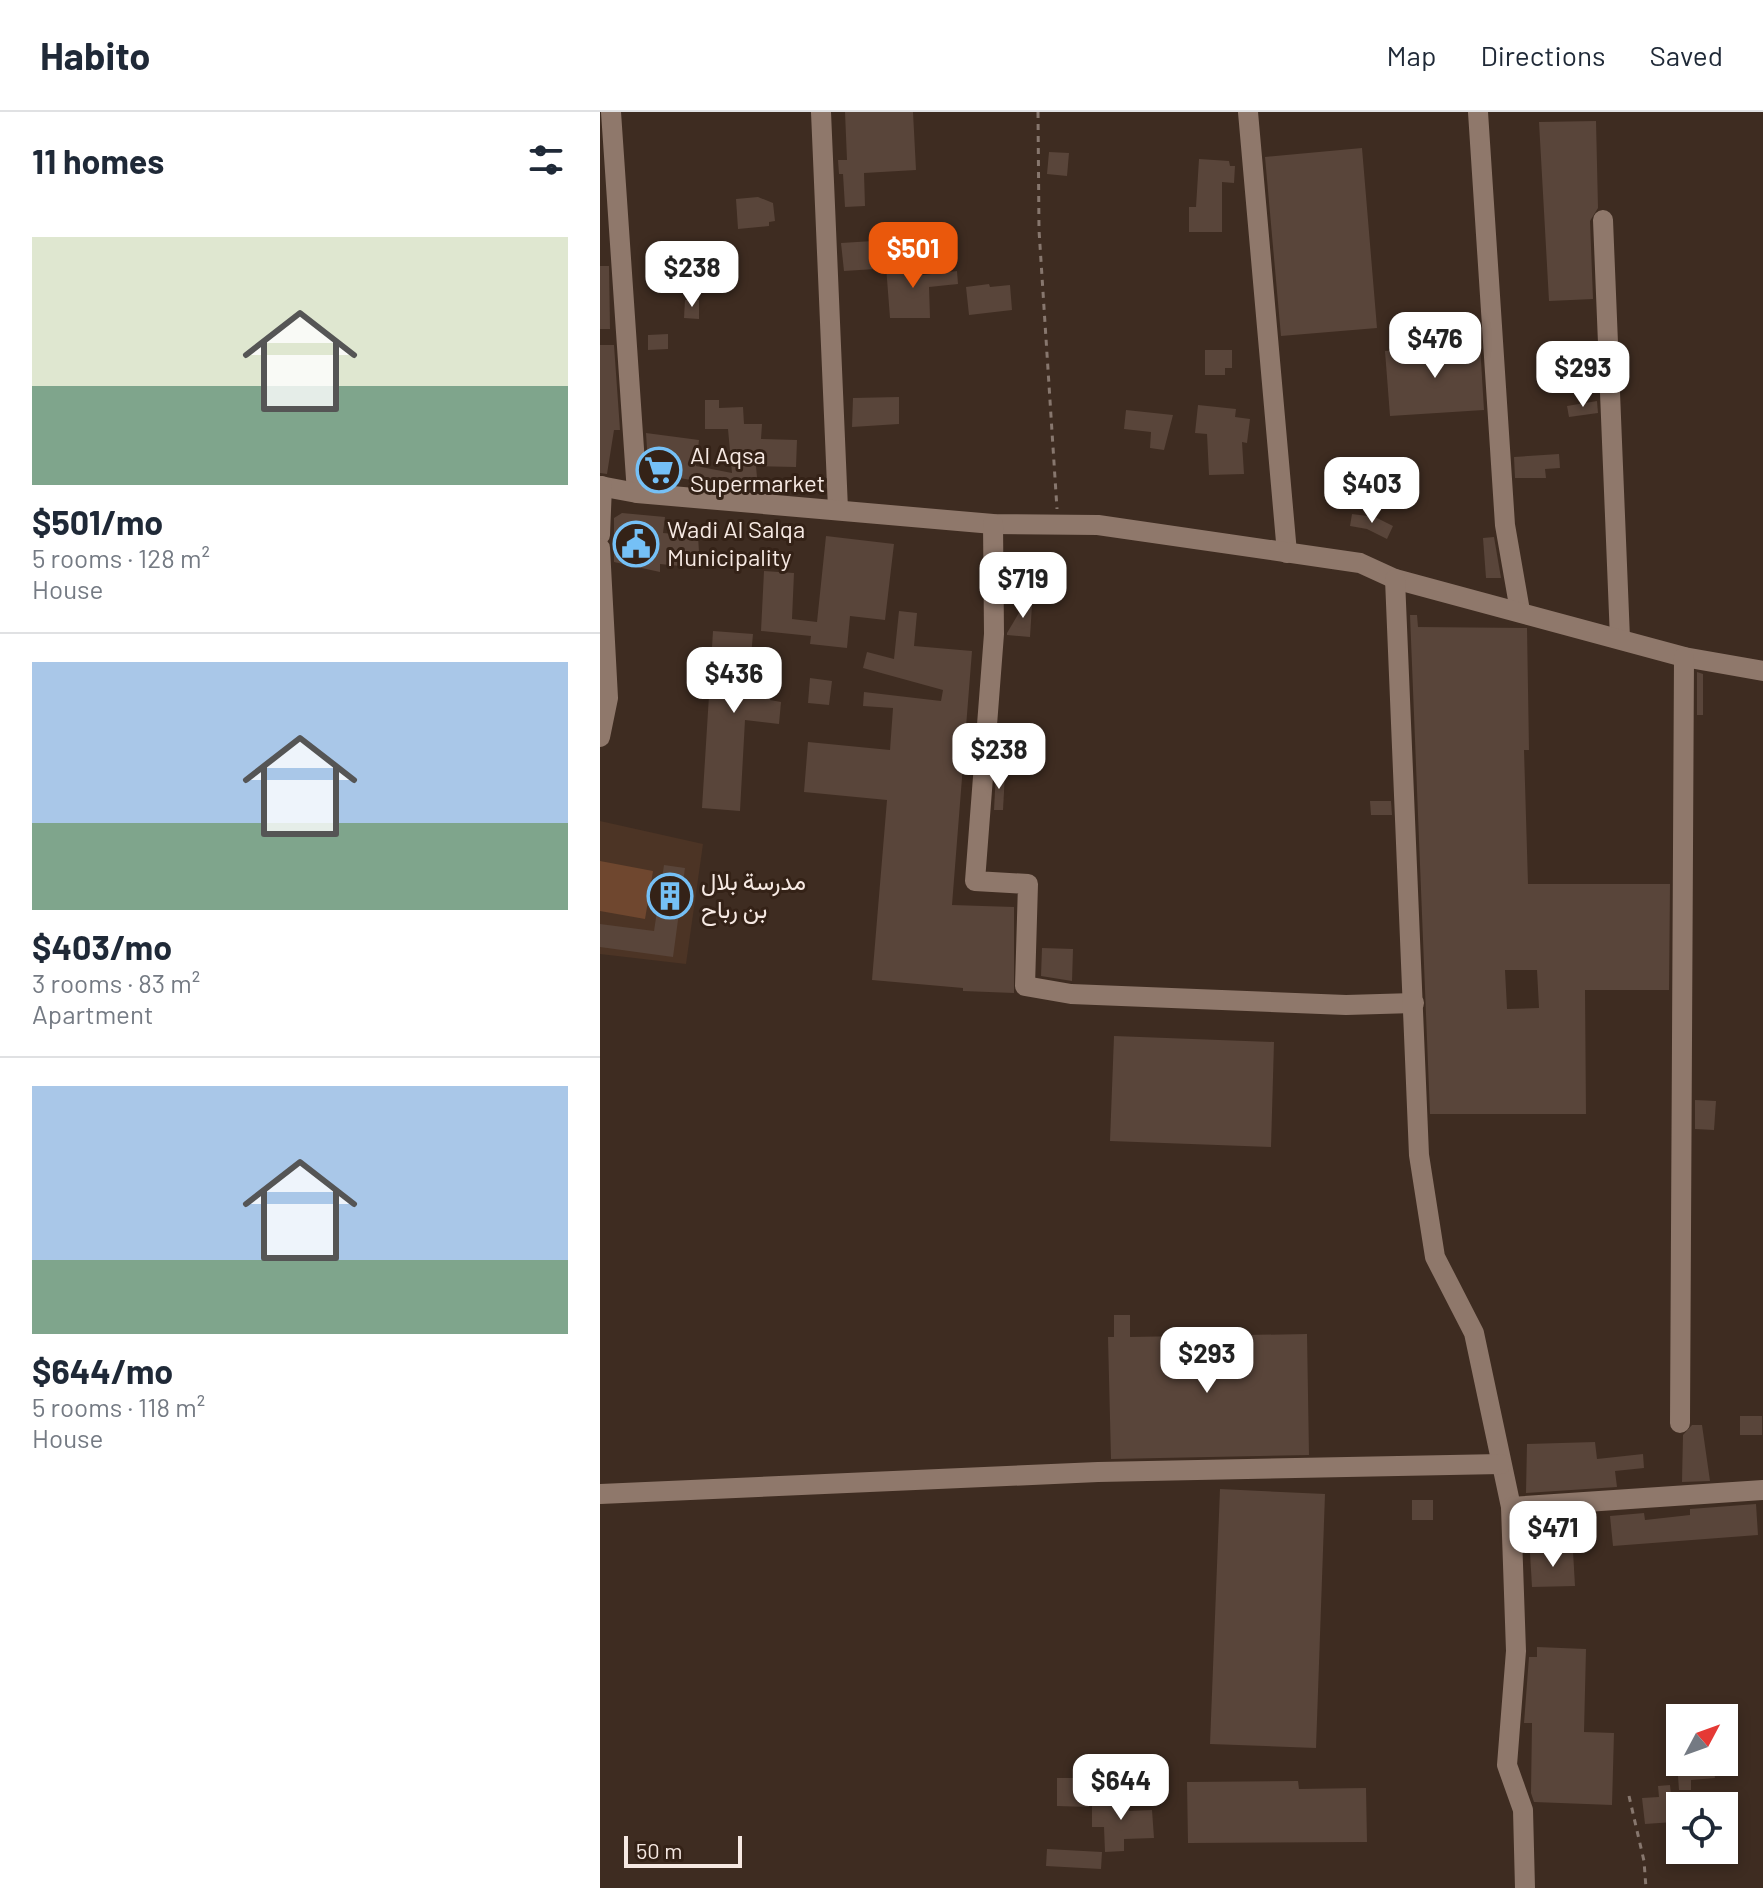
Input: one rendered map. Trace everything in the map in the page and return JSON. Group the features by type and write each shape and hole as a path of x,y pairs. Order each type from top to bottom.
{"street":[{"path":"611,112 637,493"},
{"path":"821,112 838,509"},
{"path":"1248,112 1287,553"},
{"path":"1478,112 1505,525 1520,611"},
{"path":"1603,220 1620,639"},
{"path":"600,535 601,486 637,493 993,524 1098,525 1360,563 1395,579 1684,657 1763,671"},
{"path":"993,524 994,634 975,881 1028,884 1025,986 1071,994 1346,1005 1414,1003"},
{"path":"600,548 608,698 600,737"},
{"path":"1395,579 1419,1155 1435,1257 1474,1333 1511,1507 1516,1651 1507,1765 1523,1810 1525,1888"},
{"path":"1680,1423 1684,657"},
{"path":"600,1494 1098,1472 1501,1464"},
{"path":"1511,1507 1763,1490"}],"path":[{"path":"1038,112 1039,230 1058,525"},
{"path":"1629,1796 1644,1861 1646,1888"}],"shaded area":[{"path":"600,821 703,844 686,964 600,954"},
{"path":"600,861 653,871 645,919 600,911"}],"building":[{"path":"845,112 913,112 916,170 864,173 865,206 845,207 843,174 839,174 838,160 847,160"},
{"path":"1596,121 1598,208 1590,221 1593,299 1549,301 1539,122"},
{"path":"1362,148 1377,328 1281,336 1265,157"},
{"path":"1049,152 1069,153 1067,176 1047,174"},
{"path":"1199,159 1229,161 1230,166 1235,166 1234,183 1222,182 1222,232 1189,232 1189,207 1196,207"},
{"path":"758,197 773,203 775,221 769,222 769,226 738,229 736,199"},
{"path":"873,241 875,269 844,271 841,243"},
{"path":"600,266 609,266 610,329 600,329"},
{"path":"886,266 923,266 923,275 957,271 958,284 929,287 930,318 890,318"},
{"path":"989,284 990,287 1010,285 1012,310 969,315 966,287"},
{"path":"685,300 699,300 699,319 684,318"},
{"path":"668,334 668,349 648,350 648,335"},
{"path":"600,345 614,345 620,430 614,430 607,474 600,473"},
{"path":"1480,345 1484,410 1390,416 1385,351"},
{"path":"1205,350 1232,350 1232,368 1225,368 1225,375 1205,375"},
{"path":"899,397 899,424 852,427 853,398"},
{"path":"705,400 719,400 719,408 743,407 744,424 762,424 761,439 797,440 796,467 756,466 758,489 747,490 674,477 676,467 648,464 646,433 699,440 696,466 732,473 728,429 705,429"},
{"path":"1597,401 1598,413 1569,417 1567,406"},
{"path":"1198,405 1236,409 1235,417 1250,419 1247,443 1242,442 1244,474 1209,475 1207,434 1195,433"},
{"path":"1126,410 1173,415 1164,450 1150,448 1151,432 1124,429"},
{"path":"1559,454 1560,468 1545,469 1546,478 1515,478 1514,457"},
{"name":"Wadi Al Salqa Municipality","path":"622,513 665,517 663,533 698,536 700,568 660,564 660,572 614,562 614,518"},
{"path":"1352,514 1375,517 1393,526 1387,539 1367,529 1350,526"},
{"path":"826,536 894,544 885,620 850,616 847,648 810,644 811,636 761,631 764,571 794,573 792,619 817,622"},
{"path":"1494,537 1501,578 1486,578 1483,538"},
{"path":"1033,589 1030,637 1007,635 1007,633"},
{"path":"899,611 917,613 914,646 972,651 952,905 1014,907 1014,993 963,991 963,988 872,980 887,800 804,792 808,742 890,750 893,708 863,706 864,692 941,701 943,690 863,668 867,652 894,659"},
{"path":"1410,615 1417,615 1418,627 1527,628 1529,750 1524,750 1528,884 1670,884 1669,990 1585,990 1586,1114 1430,1114","holes":["1505,970 1537,970 1539,1008 1507,1009"]},
{"path":"713,631 753,634 751,656 774,658 770,700 781,702 779,724 745,720 740,811 702,808"},
{"path":"1697,672 1703,674 1703,715 1697,715"},
{"path":"810,678 832,681 829,705 808,703"},
{"path":"996,772 1005,773 1003,810 994,810"},
{"path":"1370,801 1391,801 1392,815 1371,815"},
{"name":"مدرسة بلال بن رباح","path":"664,865 685,868 673,957 600,947 600,924 654,931"},
{"path":"1042,948 1073,949 1072,981 1041,976"},
{"path":"1114,1036 1274,1042 1271,1147 1110,1141"},
{"path":"1695,1100 1716,1101 1714,1130 1695,1129"},
{"path":"1114,1315 1130,1315 1130,1337 1307,1334 1309,1455 1111,1459 1108,1337 1114,1337"},
{"path":"1740,1416 1762,1416 1762,1435 1740,1435"},
{"path":"1692,1425 1702,1425 1710,1481 1682,1482 1683,1435"},
{"path":"1595,1442 1597,1459 1643,1454 1644,1468 1615,1471 1617,1487 1526,1493 1527,1444"},
{"path":"1220,1489 1325,1494 1316,1748 1210,1744"},
{"path":"1412,1500 1433,1500 1433,1520 1412,1520"},
{"path":"1756,1504 1758,1535 1613,1546 1610,1516 1644,1513 1645,1520 1690,1515 1690,1509"},
{"path":"1573,1551 1575,1586 1532,1587 1530,1553"},
{"path":"1537,1647 1586,1649 1584,1732 1614,1733 1612,1805 1534,1802 1531,1793 1532,1723 1524,1723 1529,1657 1537,1657"},
{"path":"1678,1776 1715,1776 1691,1780 1691,1790 1679,1790"},
{"path":"1057,1778 1090,1778 1089,1807 1057,1806"},
{"path":"1298,1781 1299,1789 1366,1788 1367,1842 1188,1843 1187,1782"},
{"path":"1670,1785 1671,1792 1666,1792 1666,1823 1645,1824 1642,1798 1659,1797 1658,1786"},
{"path":"1128,1797 1129,1811 1152,1810 1154,1838 1124,1839 1124,1851 1105,1852 1104,1827 1092,1827 1092,1799"},
{"path":"1047,1849 1102,1852 1101,1869 1046,1866"}],"place":[{"name":"Al Aqsa Supermarket","path":"659,470"},
{"name":"Wadi Al Salqa Municipality","path":"636,544"},
{"name":"مدرسة بلال بن رباح","path":"670,896"}]}
